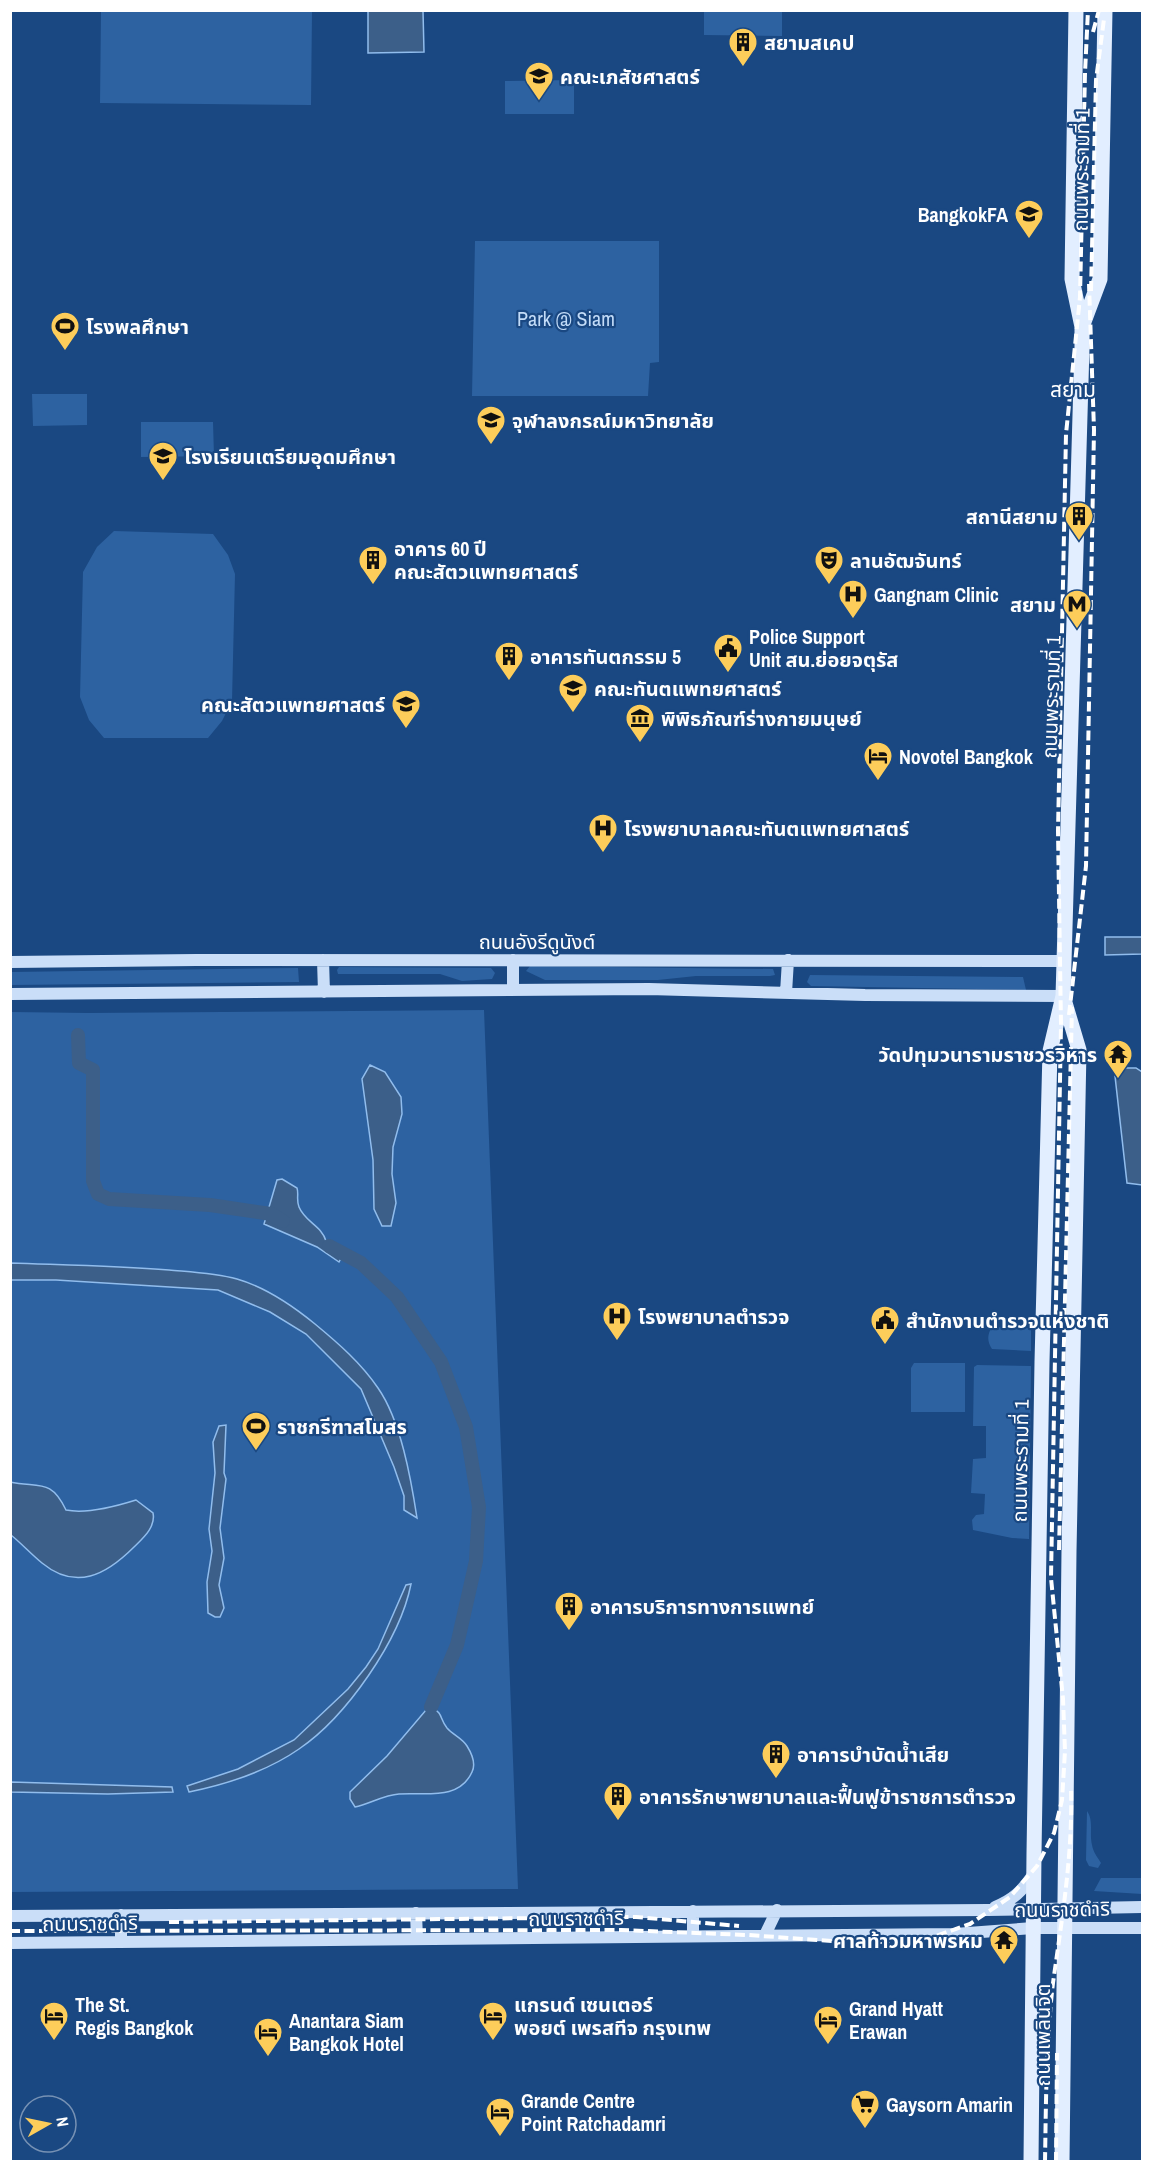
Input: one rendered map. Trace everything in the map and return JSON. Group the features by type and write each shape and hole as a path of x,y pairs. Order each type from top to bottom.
{"main road":[{"name":"ถนนพระรามที่ 1","path":"1082,327 1100,279 1106,11"},
{"name":"ถนนพระรามที่ 1","path":"1033,1928 1042,1362 1050,1051 1063,996 1082,327 1072,279 1074,13"},
{"path":"323,960 324,992"},
{"path":"513,960 513,989"},
{"path":"786,993 789,960"},
{"name":"ถนนอังรีดูนังต์","path":"10,962 1064,961"},
{"path":"10,994 649,989 1063,996"},
{"name":"ถนนพระรามที่ 1","path":"1063,996 1079,1050 1064,1908"},
{"path":"988,1910 1012,1899 1033,1875"},
{"name":"ถนนราชดำริ","path":"10,1916 1143,1907"},
{"name":"ถนนเพลินจิต","path":"1062,2162 1064,1908"},
{"path":"765,1935 777,1910"},
{"path":"693,1911 693,1936"},
{"path":"416,1913 417,1939"},
{"path":"121,1915 122,1942"},
{"name":"ถนนราชดำริ","path":"10,1943 955,1934 1033,1928 1143,1928"},
{"name":"ถนนเพลินจิต","path":"1031,2162 1033,1928"}],"green space":[{"path":"101,11 312,11 311,105 100,103"},
{"path":"704,11 782,11 782,36 704,35"},
{"path":"574,80 574,114 505,114 505,81"},
{"name":"Park @ Siam","path":"475,241 659,241 659,362 650,363 648,396 472,396"},
{"path":"32,394 87,394 87,425 33,426"},
{"path":"141,422 213,422 214,456 141,457"},
{"path":"114,531 213,534 228,555 235,574 232,701 222,721 208,738 104,738 89,720 80,697 83,572 97,547"},
{"path":"530,966 773,969 775,975 696,976 658,980 545,980 526,971"},
{"path":"339,967 491,968 495,973 492,979 462,981 440,974 338,974"},
{"path":"298,968 299,982 11,985 11,972"},
{"path":"810,975 1023,977 1026,990 811,986 807,982"},
{"name":"ราชกรีฑาสโมสร","path":"484,1010 518,1889 11,1892 11,1012"},
{"path":"992,1327 1031,1328 1031,1351 992,1349 988,1338"},
{"path":"914,1363 965,1363 965,1412 911,1412 911,1368"},
{"path":"977,1365 1031,1366 1029,1539 973,1530 972,1520 976,1515 984,1514 985,1494 971,1493 973,1459 986,1458 986,1426 973,1426 974,1367"},
{"path":"1087,1811 1090,1819 1091,1841 1101,1863 1098,1868 1089,1866 1086,1860"},
{"path":"1101,1878 1142,1878 1142,1894 1094,1891"}],"shaded area":[{"path":"368,11 423,11 424,52 368,53"},
{"path":"1105,937 1142,937 1142,954 1105,955"},
{"path":"370,1065 385,1072 401,1097 402,1114 393,1147 392,1174 396,1203 391,1226 382,1226 374,1209 373,1160 362,1079"},
{"path":"1126,1068 1136,1068 1142,1072 1142,1185 1127,1183 1115,1076"},
{"path":"282,1179 297,1188 298,1204 302,1212 321,1231 326,1241 345,1251 339,1262 317,1247 264,1224 277,1180"},
{"path":"11,1263 212,1274 247,1282 278,1298 306,1317 341,1346 378,1388 399,1433 417,1518 404,1510 404,1496 394,1467 361,1389 306,1334 270,1312 218,1290 56,1280 11,1280"},
{"path":"226,1425 224,1473 226,1479 220,1528 224,1558 219,1585 224,1608 220,1617 215,1617 208,1613 207,1582 212,1551 209,1529 215,1473 213,1442 219,1426"},
{"path":"10,1482 43,1486 49,1489 55,1493 66,1510 92,1510 136,1500 153,1513 153,1523 141,1540 102,1572 79,1578 67,1576 55,1572 42,1563 11,1535"},
{"path":"411,1584 405,1606 383,1652 352,1697 317,1735 299,1749 260,1771 189,1792 187,1786 238,1769 294,1740 348,1689 366,1667 378,1649 406,1585"},
{"path":"431,1707 440,1714 447,1728 465,1743 470,1752 473,1769 466,1781 450,1791 393,1795 355,1807 350,1799 350,1792 387,1756"},
{"path":"11,1782 172,1787 173,1792 108,1794 11,1792"}],"waterway":[{"path":"78,1035 79,1063 93,1070 93,1181 98,1194 109,1199 210,1205 271,1214 283,1221"},
{"path":"329,1246 361,1263 397,1297 441,1362 466,1427 479,1507 476,1561 457,1645 431,1707"}],"railway":[{"path":"10,1931 621,1930 748,1935 859,1943 903,1941 933,1937 970,1924 1010,1897 1037,1866 1054,1833 1062,1800 1065,1751 1063,1699 1051,1578 1061,1025 1058,831 1066,434 1080,297 1088,10"},
{"path":"1093,32 1099,10"},
{"path":"1091,291 1096,80 1104,19"},
{"path":"1069,1015 1086,866 1094,430 1089,284"},
{"path":"1059,1550 1072,1007"},
{"path":"1045,2162 1049,2028 1069,1862 1071,1788"},
{"path":"169,1922 636,1917 739,1926"},
{"path":"1056,2162 1057,2053"}],"place":[{"name":"สยามสเคป","path":"743,68"},
{"name":"คณะเภสัชศาสตร์","path":"539,102"},
{"name":"BangkokFA","path":"1029,240"},
{"name":"โรงพลศึกษา","path":"65,352"},
{"name":"จุฬาลงกรณ์มหาวิทยาลัย","path":"491,446"},
{"name":"โรงเรียนเตรียมอุดมศึกษา","path":"163,482"},
{"name":"สถานีสยาม","path":"1079,542"},
{"name":"อาคาร 60 ปี คณะสัตวแพทยศาสตร์","path":"373,586"},
{"name":"ลานอัฒจันทร์","path":"829,586"},
{"name":"Gangnam Clinic","path":"853,620"},
{"name":"สยาม","path":"1077,630"},
{"name":"Police Support Unit สน.ย่อยจตุรัส","path":"728,674"},
{"name":"อาคารทันตกรรม 5","path":"509,682"},
{"name":"คณะทันตแพทยศาสตร์","path":"573,714"},
{"name":"คณะสัตวแพทยศาสตร์","path":"406,730"},
{"name":"พิพิธภัณฑ์ร่างกายมนุษย์","path":"640,744"},
{"name":"Novotel Bangkok","path":"878,782"},
{"name":"โรงพยาบาลคณะทันตแพทยศาสตร์","path":"603,854"},
{"name":"วัดปทุมวนารามราชวรวิหาร","path":"1118,1080"},
{"name":"โรงพยาบาลตำรวจ","path":"617,1342"},
{"name":"สำนักงานตำรวจแห่งชาติ","path":"885,1346"},
{"name":"ราชกรีฑาสโมสร","path":"256,1452"},
{"name":"อาคารบริการทางการแพทย์","path":"569,1632"},
{"name":"อาคารบำบัดน้ำเสีย","path":"776,1780"},
{"name":"อาคารรักษาพยาบาลและฟื้นฟูข้าราชการตำรวจ","path":"618,1822"},
{"name":"ศาลท้าวมหาพรหม","path":"1004,1966"},
{"name":"The St. Regis Bangkok","path":"54,2042"},
{"name":"แกรนด์ เซนเตอร์ พอยต์ เพรสทีจ กรุงเทพ","path":"493,2042"},
{"name":"Grand Hyatt Erawan","path":"828,2046"},
{"name":"Anantara Siam Bangkok Hotel","path":"268,2058"},
{"name":"Gaysorn Amarin","path":"865,2130"},
{"name":"Grande Centre Point Ratchadamri","path":"500,2138"}],"district":[{"name":"สยาม","path":"1073,389"}]}
